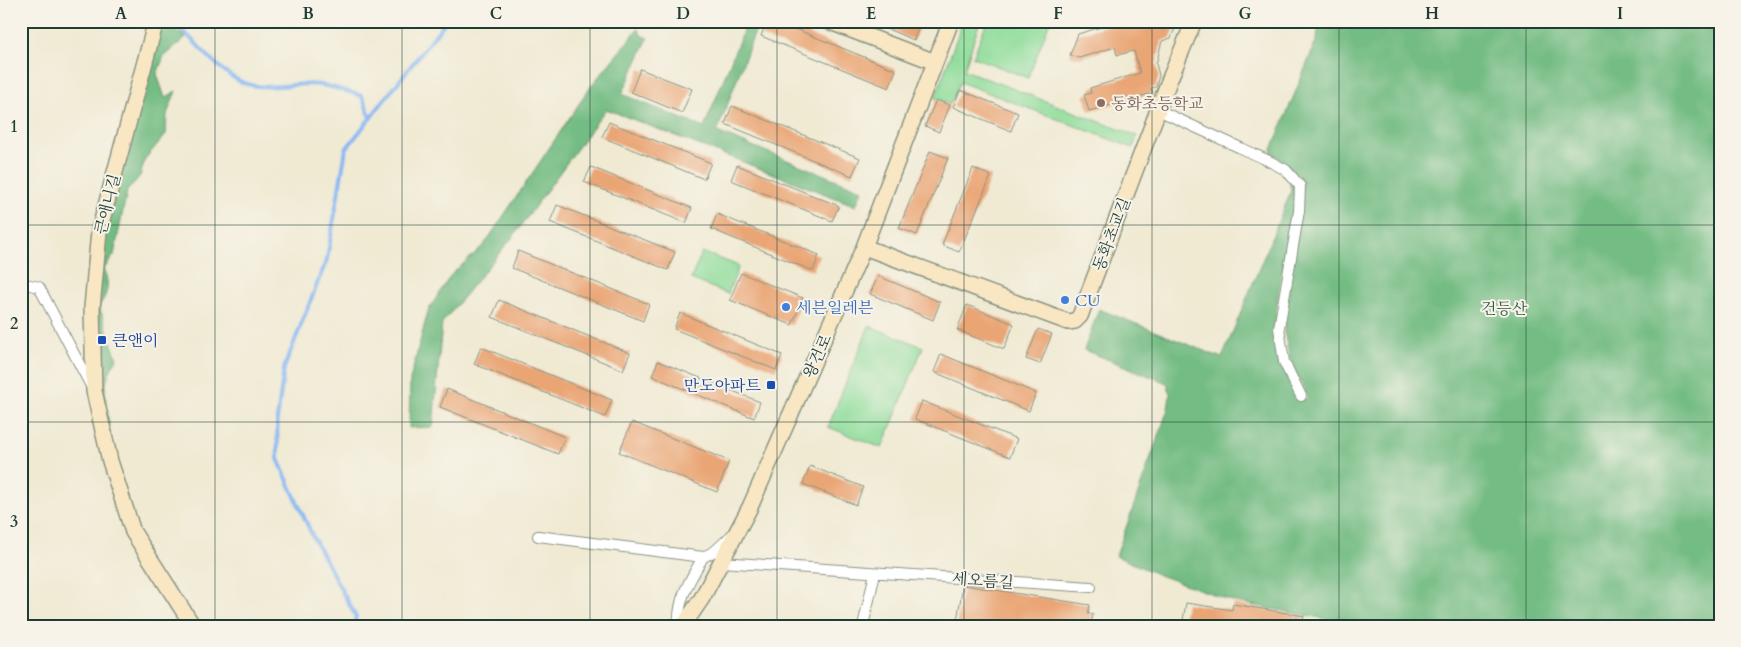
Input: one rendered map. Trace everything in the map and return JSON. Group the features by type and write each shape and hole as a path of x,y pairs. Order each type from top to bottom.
{"street":[{"name":"큰애니길","path":"156,21 98,231 92,308 94,391 110,461 133,532 193,626"},
{"path":"828,21 935,62"},
{"name":"왕건로","path":"683,626 722,562 740,527 864,247 951,21"},
{"name":"동화초교길","path":"864,247 1068,322 1074,321 1080,316 1194,21"},
{"path":"1158,110 1286,170 1300,186 1299,211 1279,328 1284,362 1301,396"},
{"name":"큰애니길","path":"21,283 39,287 94,391"},
{"path":"538,536 703,557 715,551 740,527"},
{"path":"679,626 678,611 681,598 703,557"},
{"name":"세오름길","path":"722,562 1091,587"},
{"path":"863,626 875,573"}],"green space":[{"path":"747,21 759,21 717,132 862,190 856,206 606,109 515,234 442,323 433,427 409,428 410,380 428,311 451,275 484,245 591,86 638,29 642,36 648,38 622,94 704,128"},
{"path":"963,21 980,21 964,70 1137,136 1133,148 960,82 950,104 935,98"},
{"path":"987,21 1050,21 1028,78 973,57"},
{"name":"건등산","path":"1319,21 1720,21 1720,626 1364,626 1235,602 1159,575 1116,556 1168,409 1170,394 1167,383 1084,350 1099,309 1222,358 1291,191 1289,177 1296,188 1295,205 1279,289 1273,340 1281,364 1300,400 1308,399 1290,359 1284,332 1302,182 1299,176 1271,152 1317,39"},
{"path":"161,26 169,26 186,37 164,56 157,74 165,98 176,91 167,114 166,134 145,159 140,176 127,191 114,255 104,269 107,288 105,297 99,306 117,359 107,378 105,395 110,433 111,479 91,308 106,225"},
{"path":"702,252 739,266 728,294 691,279"},
{"path":"869,326 923,347 882,448 828,427"}],"building":[{"path":"767,21 776,21 896,70 889,88 761,36"},
{"path":"868,21 921,21 914,40"},
{"path":"1121,21 1136,21 1137,25 1150,21 1178,21 1171,38 1162,41 1156,64 1159,75 1156,87 1151,88 1153,93 1089,111 1084,95 1091,93 1090,88 1140,73 1134,51 1117,55 1115,47 1079,58 1070,55 1078,34"},
{"path":"640,69 692,89 682,113 631,92"},
{"path":"960,90 1018,113 1011,131 953,107"},
{"path":"936,100 950,105 939,132 925,126"},
{"path":"732,106 860,158 852,176 725,124"},
{"path":"609,122 711,163 704,179 602,137"},
{"path":"930,151 948,158 917,235 899,228"},
{"path":"737,165 839,206 832,221 731,180"},
{"path":"591,167 692,208 686,223 584,182"},
{"path":"973,168 991,176 959,252 942,245"},
{"path":"557,205 675,252 668,270 550,222"},
{"path":"717,214 819,255 813,271 711,229"},
{"path":"518,251 649,304 643,321 512,268"},
{"path":"741,273 803,298 792,325 730,300"},
{"path":"878,276 940,302 933,320 870,294"},
{"path":"499,300 630,353 623,370 492,317"},
{"path":"967,305 1014,324 1004,349 957,330"},
{"path":"680,313 782,355 776,370 674,329"},
{"path":"1038,329 1052,334 1040,364 1026,359"},
{"path":"481,347 612,400 605,417 474,364"},
{"path":"941,354 1036,393 1029,411 934,372"},
{"path":"658,361 760,402 754,418 652,376"},
{"path":"447,389 565,437 558,454 440,407"},
{"path":"922,401 1017,439 1010,457 915,419"},
{"path":"632,422 729,461 717,492 619,452"},
{"path":"810,466 863,487 856,505 803,484"},
{"path":"963,585 1090,605 1088,614 1093,614 1091,626 956,626"},
{"path":"1186,603 1232,610 1233,604 1304,616 1302,626 1182,626"}],"waterway":[{"path":"170,21 179,27 225,72 244,83 266,87 310,84 337,88 362,96 371,118"},
{"path":"353,626 356,617 313,537 278,459 277,419 284,368 327,259 346,149 446,21"}],"place":[{"name":"동화초등학교","path":"1101,103"},
{"name":"CU","path":"1065,300"},
{"name":"세븐일레븐","path":"786,307"},
{"name":"큰앤이","path":"102,340"},
{"name":"만도아파트","path":"771,385"}]}
